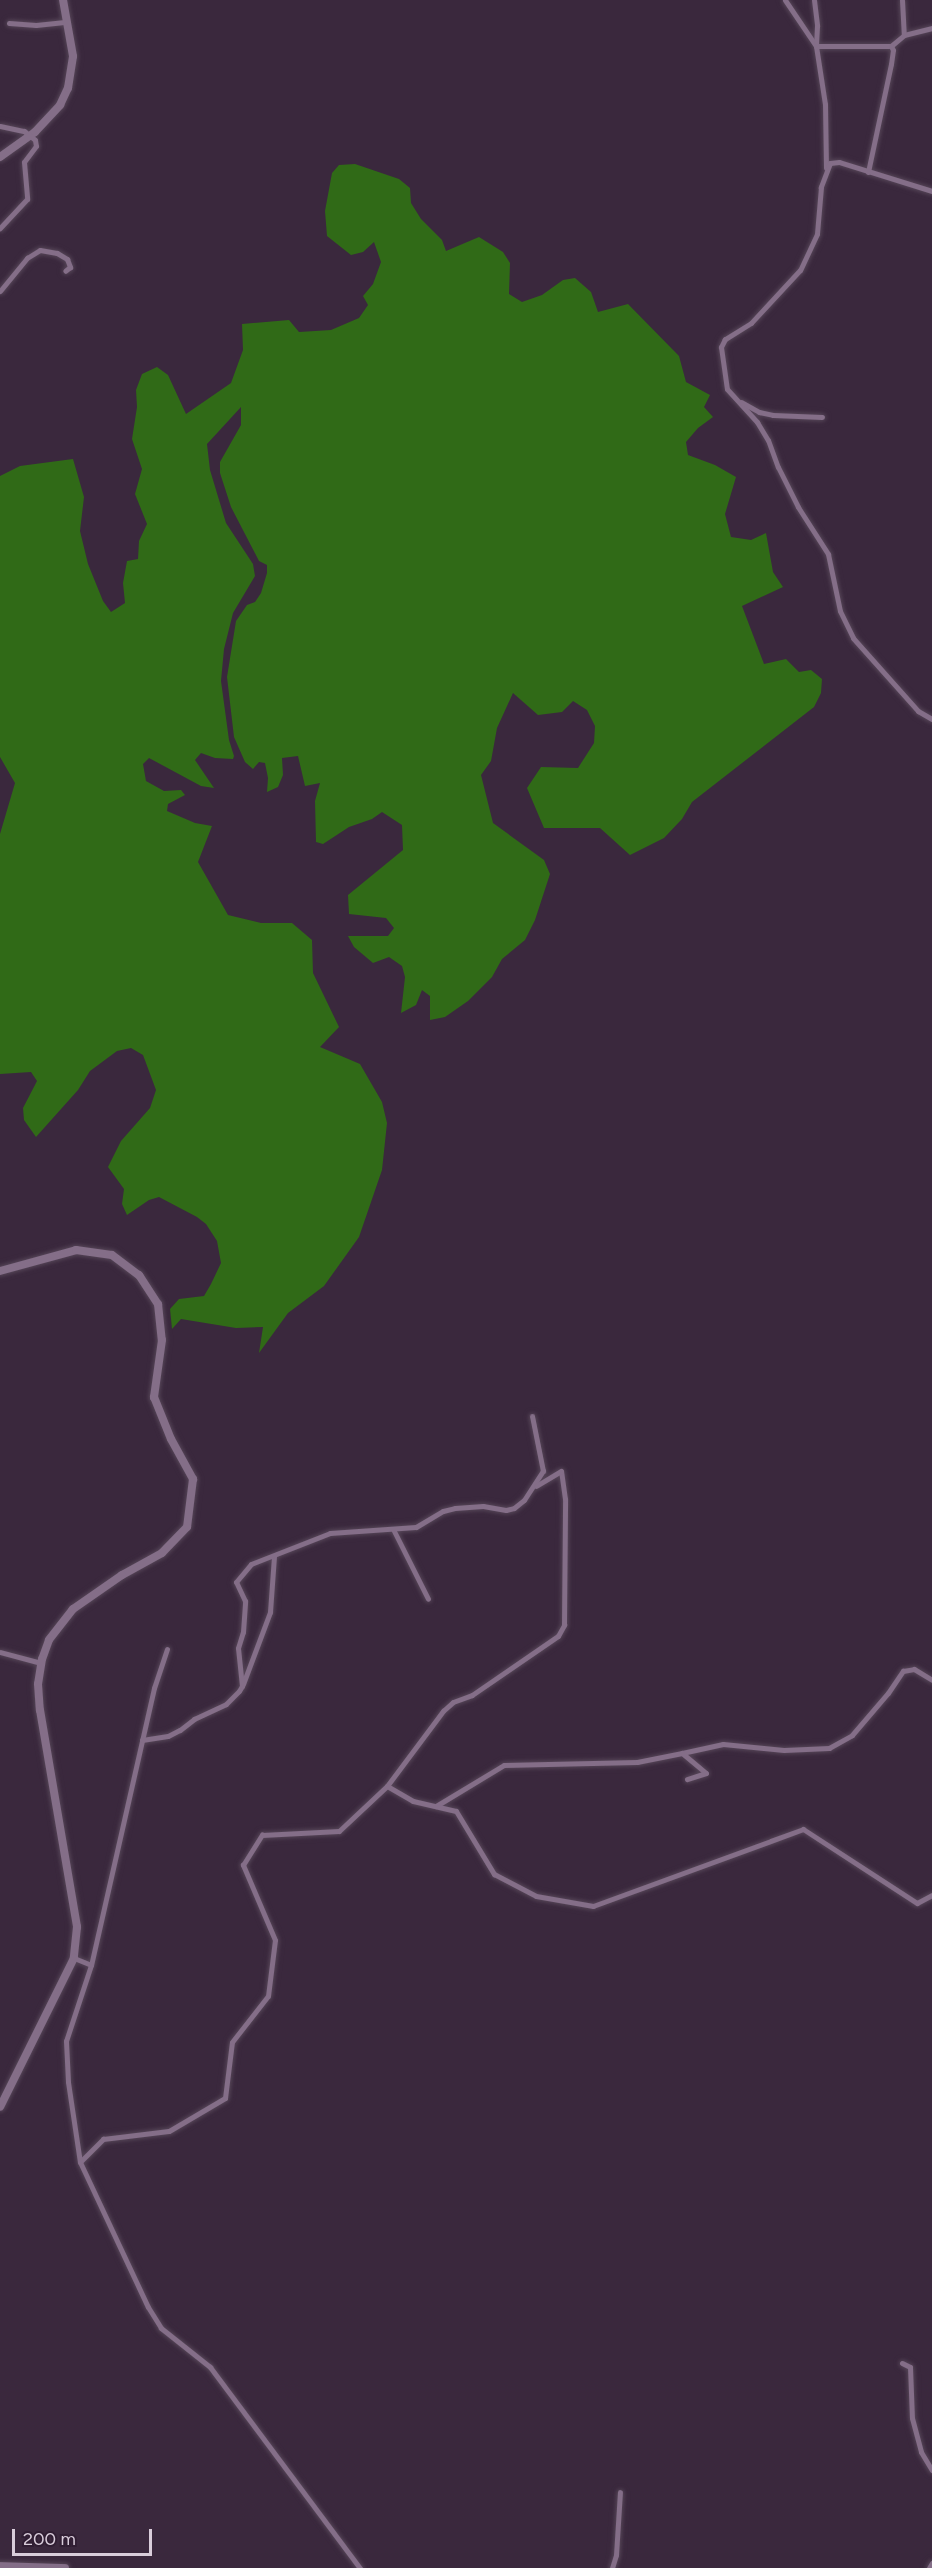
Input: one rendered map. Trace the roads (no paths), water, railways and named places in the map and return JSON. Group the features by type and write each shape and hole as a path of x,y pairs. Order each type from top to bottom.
{"main road":[{"path":"0,157 30,135 60,105 68,88 73,56 63,0"},
{"path":"0,1271 76,1250 112,1255 139,1275 158,1304 162,1340 154,1397 171,1439 193,1479 187,1527 162,1553 122,1575 73,1609 49,1640 41,1664 38,1684 40,1710 77,1927 74,1958 0,2107"},
{"path":"0,2566 65,2568"}],"street":[{"path":"785,0 816,46"},
{"path":"814,0 817,26 816,46 825,104 826,169 821,187 817,234 800,270 751,323 725,339 721,347 727,389 757,423 768,440 777,467 798,507 828,554 840,611 853,638 918,711 932,720"},
{"path":"902,0 904,35"},
{"path":"9,23 36,25 67,22"},
{"path":"816,46 891,46 904,35 932,28"},
{"path":"868,172 891,64 893,50 891,46"},
{"path":"0,126 18,129 30,135 36,146 24,162 27,199 11,219 0,228"},
{"path":"826,169 830,163 839,162 932,191"},
{"path":"0,291 23,263 40,250 57,253 67,259 70,267 65,271"},
{"path":"737,400 759,412 791,418 822,417"},
{"path":"757,423 759,412"},
{"path":"242,1686 238,1648 243,1632 245,1601 236,1582 251,1564 283,1554 330,1533 416,1527 443,1511 455,1508 483,1506 506,1510 519,1505 542,1478 544,1464 532,1416"},
{"path":"80,2162 103,2139 169,2131 225,2098 232,2042 268,1996 275,1940 243,1865 262,1835 339,1831 387,1786 443,1711 535,1654 558,1636 564,1624 565,1499 561,1471 534,1487"},
{"path":"393,1528 428,1599"},
{"path":"274,1568 283,1554"},
{"path":"142,1740 168,1736 180,1730 194,1719 225,1704 242,1686 270,1612 274,1556"},
{"path":"167,1649 154,1688 91,1965 66,2041 68,2082 80,2162 148,2307 161,2328 210,2367 360,2568"},
{"path":"0,1652 41,1664"},
{"path":"436,1806 504,1765 637,1762 723,1744 784,1750 829,1748 852,1735 888,1693 903,1671 914,1669 932,1680"},
{"path":"682,1753 706,1773 687,1779"},
{"path":"387,1786 413,1801 456,1811 494,1874 536,1896 593,1906 803,1829 917,1904 932,1895"},
{"path":"74,1958 91,1965"},
{"path":"902,2363 910,2367 912,2418 921,2452 932,2470"},
{"path":"612,2568 616,2555 620,2492"},
{"path":"929,2568 932,2563"}]}
